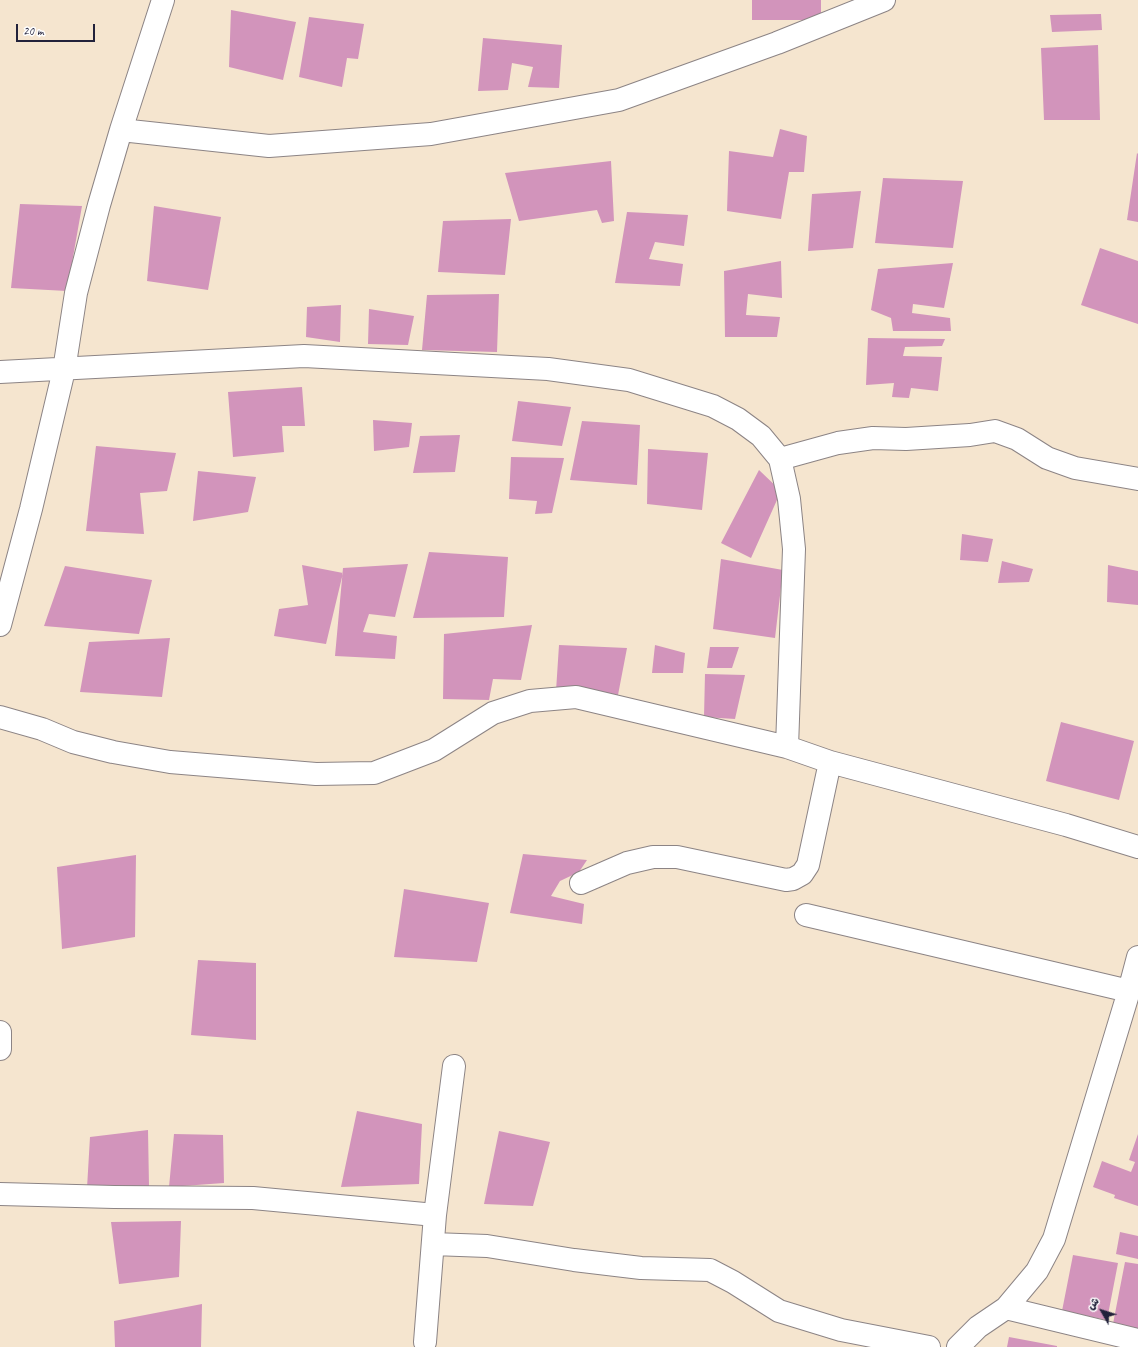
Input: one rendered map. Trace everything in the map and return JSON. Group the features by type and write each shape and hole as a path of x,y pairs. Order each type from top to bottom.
{"street":[{"path":"0,625 31,509 64,370 76,293 99,205 121,130 163,0"},
{"path":"121,130 269,146 439,132 619,100 777,43 884,0"},
{"path":"0,372 64,370 304,356 548,370 629,380 713,406 738,419 761,436 780,459 789,499 794,549 787,747"},
{"path":"780,459 838,442 873,438 906,439 970,435 995,431 1017,439 1047,458 1075,468 1138,479"},
{"path":"0,717 42,729 73,742 113,752 170,762 316,774 374,773 434,750 492,713 530,702 576,697 787,747 830,762 1058,823 1138,847"},
{"path":"581,884 627,863 653,857 676,857 786,880 793,879 802,874 808,865 830,762"},
{"path":"806,915 1129,991"},
{"path":"958,1347 978,1327 1006,1308 1037,1271 1054,1239 1138,957"},
{"path":"0,1032 0,1049"},
{"path":"425,1342 435,1215 454,1066"},
{"path":"0,1194 253,1198 435,1215"},
{"path":"433,1244 487,1246 574,1260 641,1268 710,1270 744,1288 780,1311 841,1330 929,1347"},
{"path":"1006,1308 1138,1340"}],"building":[{"path":"752,0 821,0 821,20 752,20"},
{"path":"231,10 296,22 283,80 229,67"},
{"path":"1101,14 1102,30 1052,32 1050,15"},
{"path":"309,17 364,24 358,59 347,58 342,87 299,77"},
{"path":"483,38 562,45 559,88 528,87 533,67 512,63 508,90 478,91"},
{"path":"1098,45 1100,120 1044,120 1041,48"},
{"path":"780,129 807,136 804,172 789,172 781,219 727,211 729,151 773,157"},
{"path":"1137,153 1138,154 1138,222 1127,220"},
{"path":"611,161 614,221 602,223 597,210 519,221 505,173"},
{"path":"883,178 963,181 953,248 875,243"},
{"path":"861,191 853,248 808,251 812,194"},
{"path":"20,204 82,206 67,291 11,288"},
{"path":"154,206 221,217 208,290 147,281"},
{"path":"627,212 688,215 684,246 655,242 649,259 683,264 680,286 615,283"},
{"path":"511,219 505,275 438,272 443,221"},
{"path":"1100,248 1138,261 1138,324 1081,305"},
{"path":"781,261 782,298 748,294 746,315 780,317 777,337 725,337 724,271"},
{"path":"953,263 944,308 913,304 912,313 950,318 951,331 893,331 891,318 871,310 878,269"},
{"path":"499,294 497,352 422,350 427,295"},
{"path":"341,305 340,342 306,337 307,307"},
{"path":"369,309 414,316 408,345 368,344"},
{"path":"868,338 945,339 942,346 905,347 903,356 942,357 938,391 911,388 909,398 892,397 894,383 866,385"},
{"path":"302,387 305,426 282,426 284,452 233,457 228,392"},
{"path":"518,401 571,407 562,446 512,441"},
{"path":"373,420 412,423 409,447 374,451"},
{"path":"582,421 640,425 637,485 570,480"},
{"path":"460,435 455,472 413,473 420,436"},
{"path":"96,446 176,453 167,491 140,493 144,534 86,531"},
{"path":"648,449 708,453 702,510 647,504"},
{"path":"511,457 564,458 552,513 535,514 537,501 509,499"},
{"path":"759,470 781,491 751,558 721,543"},
{"path":"198,471 256,477 248,512 193,521"},
{"path":"962,534 993,539 988,562 960,560"},
{"path":"429,552 508,557 504,617 413,618"},
{"path":"721,559 783,570 775,638 713,629"},
{"path":"1002,561 1033,569 1029,582 998,583"},
{"path":"408,564 395,617 369,614 363,632 397,636 395,659 335,656 343,568"},
{"path":"302,565 343,573 326,644 274,636 279,609 308,605"},
{"path":"1108,565 1138,571 1138,605 1107,602"},
{"path":"65,566 152,580 139,634 44,626"},
{"path":"532,625 521,680 493,679 489,700 443,699 444,634"},
{"path":"170,638 162,697 80,692 89,642"},
{"path":"559,645 627,648 618,695 556,691"},
{"path":"655,645 685,653 683,673 652,673"},
{"path":"710,647 739,647 732,668 707,668"},
{"path":"705,674 745,675 735,719 704,717"},
{"path":"1061,722 1134,741 1119,800 1046,781"},
{"path":"523,854 587,860 579,872 560,881 551,896 584,904 582,924 510,913"},
{"path":"136,855 135,937 62,949 57,867"},
{"path":"404,889 489,903 477,962 394,957"},
{"path":"198,960 256,963 256,1040 191,1035"},
{"path":"357,1111 422,1124 419,1184 341,1187"},
{"path":"148,1130 149,1186 87,1188 90,1137"},
{"path":"499,1131 550,1142 533,1206 484,1204"},
{"path":"174,1134 223,1135 224,1183 169,1187"},
{"path":"1138,1134 1138,1206 1114,1198 1115,1195 1093,1187 1102,1161 1131,1172 1135,1162 1129,1160"},
{"path":"181,1221 179,1277 119,1284 111,1222"},
{"path":"1120,1232 1138,1236 1138,1259 1116,1254"},
{"path":"1073,1255 1118,1263 1107,1320 1062,1311"},
{"path":"1125,1262 1138,1264 1138,1334 1112,1329"},
{"path":"202,1304 201,1347 115,1347 114,1321"},
{"path":"1009,1337 1057,1346 1057,1347 1007,1347"}]}
